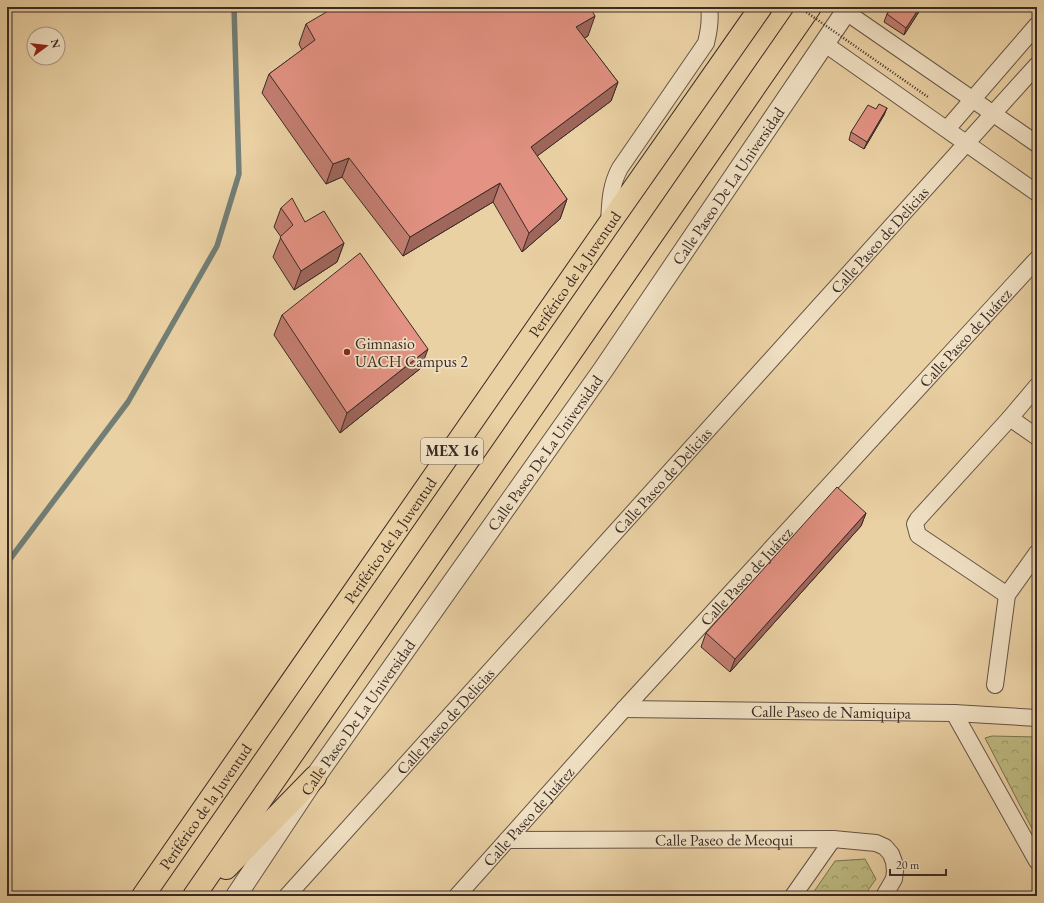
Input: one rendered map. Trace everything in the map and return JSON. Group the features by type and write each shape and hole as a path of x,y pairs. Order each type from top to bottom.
{"highway":[{"name":"Periférico de la Juventud","path":"143,896 761,7"},
{"name":"MEX 16","path":"194,896 810,7"},
{"path":"198,896 315,777"}],"street":[{"path":"609,224 611,190 615,177 706,43 709,30 709,7"},
{"path":"848,10 1037,144"},
{"name":"Calle Paseo De La Universidad","path":"236,896 315,777 598,376 848,10"},
{"path":"947,130 1037,26"},
{"path":"825,44 1037,193"},
{"name":"Calle Paseo de Delicias","path":"287,896 1037,65"},
{"name":"Calle Paseo de Juárez","path":"457,896 624,709 1037,259"},
{"path":"1007,595 918,535 915,524 1037,386"},
{"path":"1010,418 1037,437"},
{"path":"995,685 1007,595 1037,553"},
{"name":"Calle Paseo de Namiquipa","path":"624,709 954,714 1037,718"},
{"path":"954,714 1037,861"},
{"path":"793,896 833,839"},
{"name":"Calle Paseo de Meoqui","path":"507,840 833,839 876,843 885,847 891,854 894,862 894,879 884,896"}],"path":[{"path":"799,7 928,97"}],"green space":[{"path":"992,736 1037,737 1037,838 985,738"},
{"path":"865,859 876,879 864,896 811,896 835,861"}],"building":[{"path":"335,7 590,7 595,16 576,27 618,82 531,147 567,199 529,233 500,183 410,237 349,158 333,164 269,74 315,40 306,24"},
{"path":"892,7 920,7 906,28 887,14"},
{"path":"879,104 887,108 867,142 851,132 868,105 876,109"},
{"path":"292,198 305,222 324,211 344,243 301,271 280,237 293,225 281,208"},
{"name":"Gimnasio UACH Campus 2","path":"360,253 428,349 347,413 282,315"},
{"path":"837,487 866,513 735,659 706,633"}],"waterway":[{"path":"7,563 128,402 217,246 239,174 234,7"}],"place":[{"name":"Gimnasio UACH Campus 2","path":"347,352"}]}
